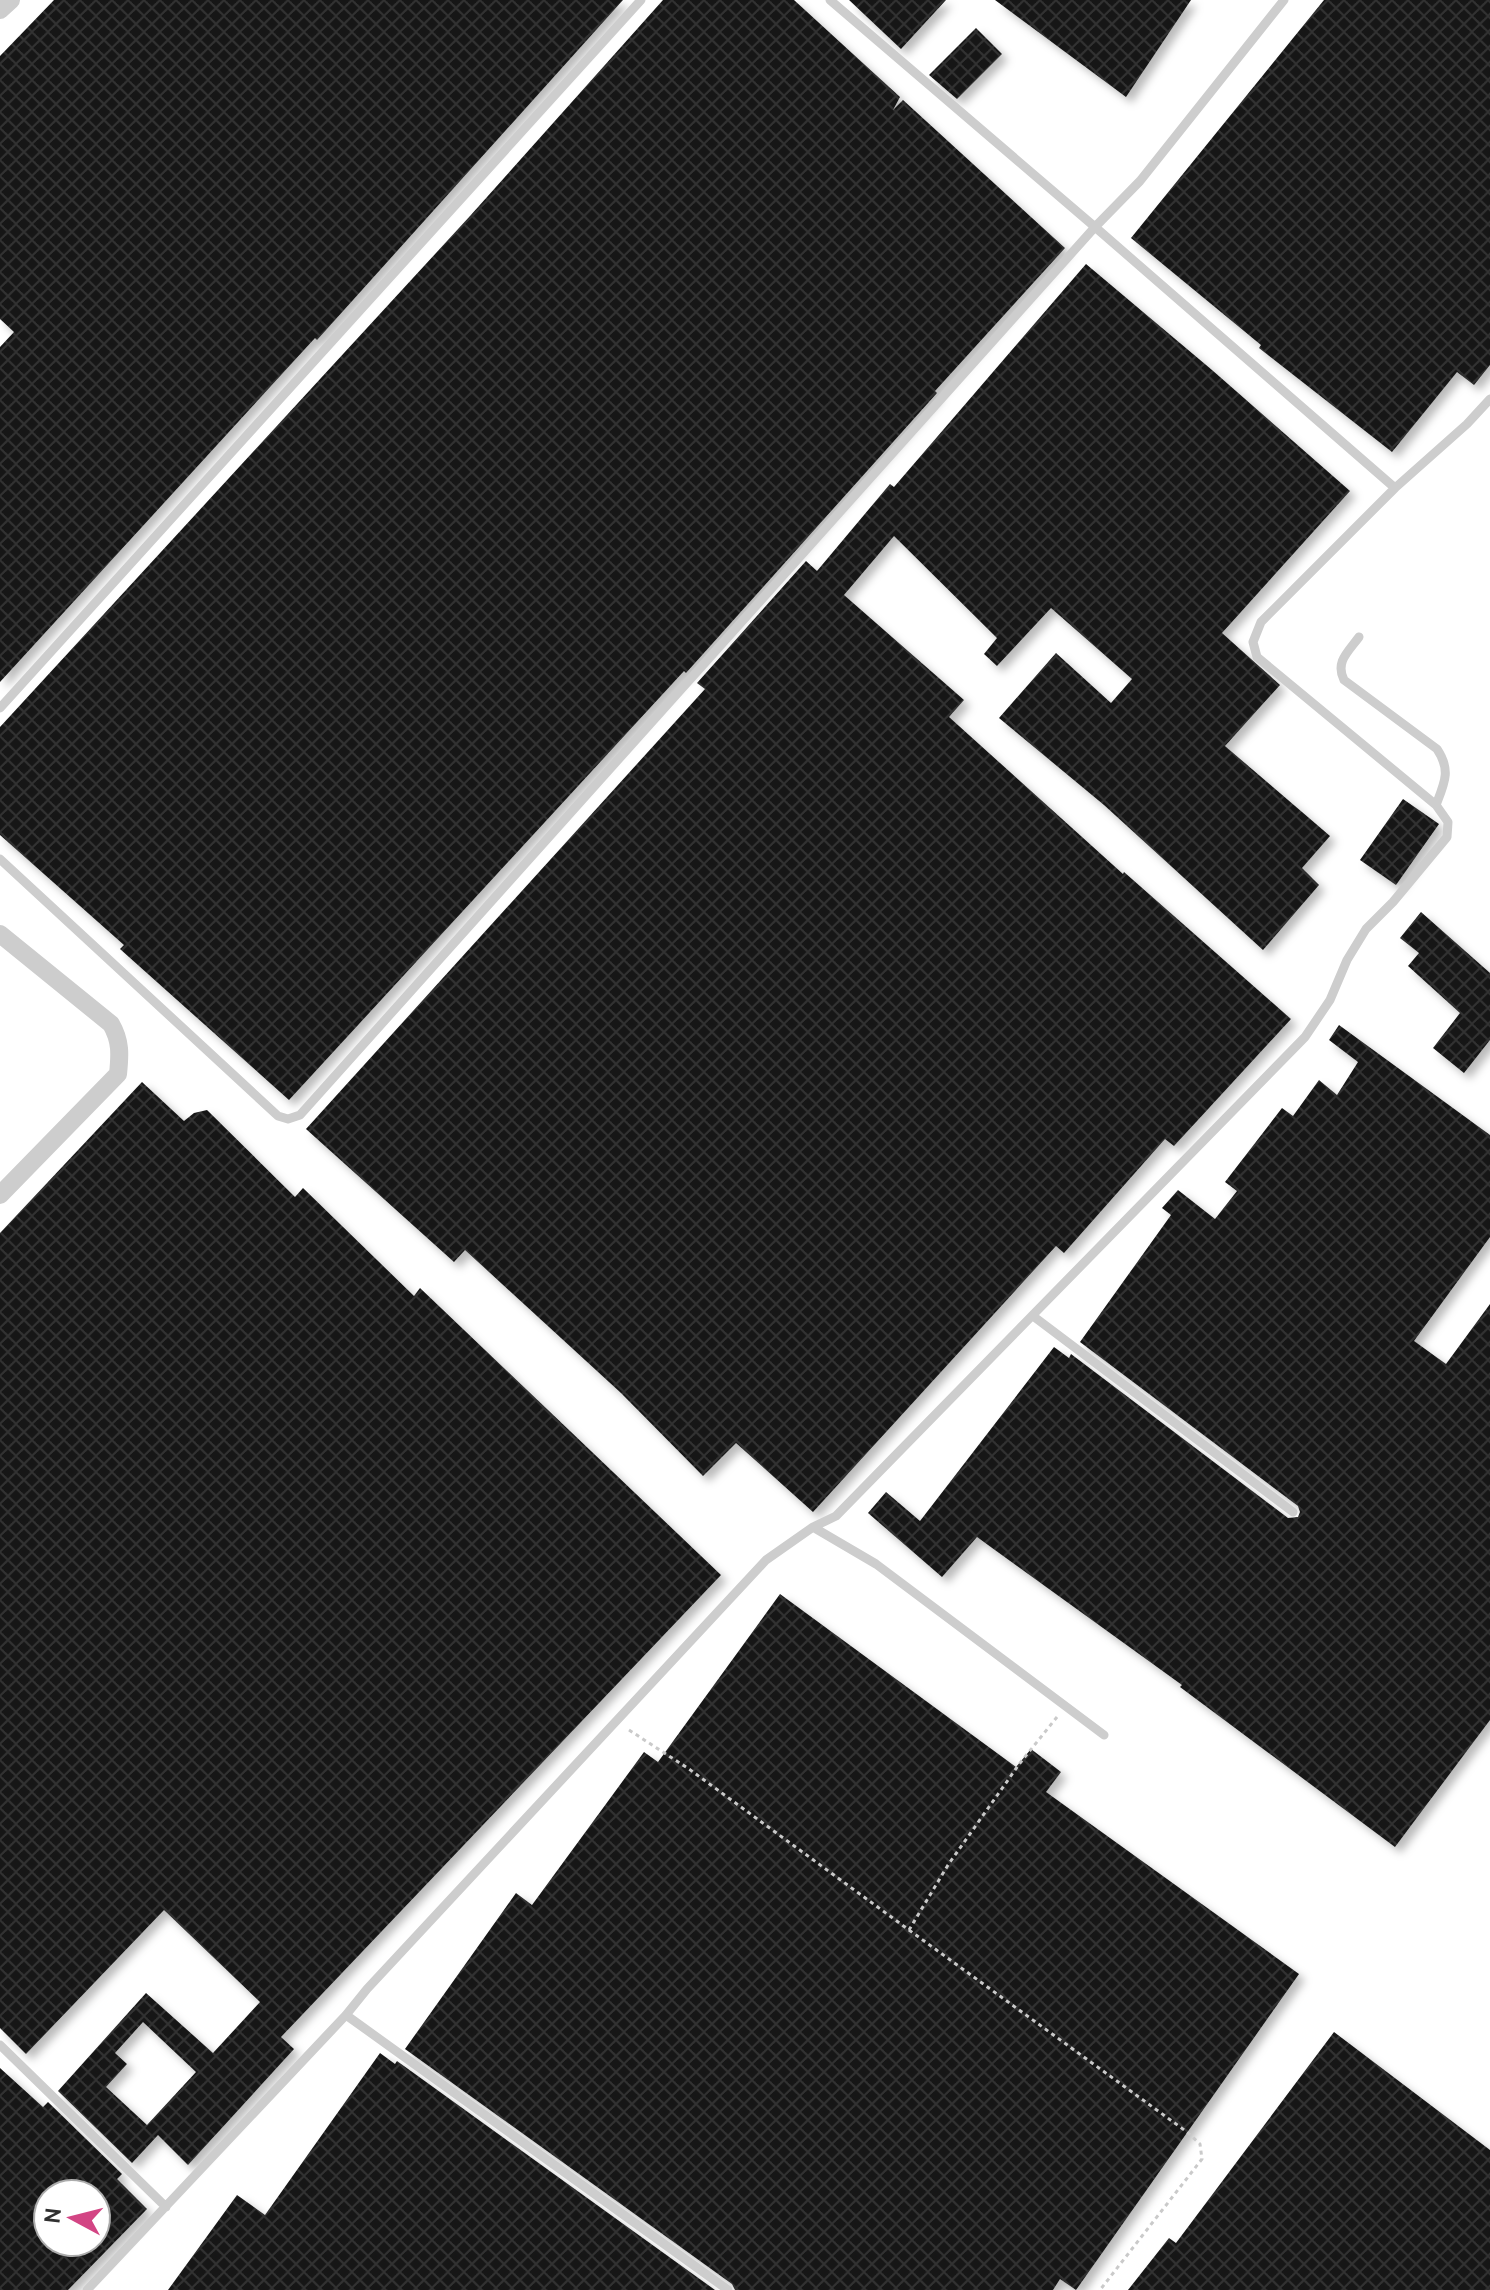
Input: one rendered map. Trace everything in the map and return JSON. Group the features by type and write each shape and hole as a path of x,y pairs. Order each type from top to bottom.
{"street":[{"path":"0,10 11,0"},
{"path":"0,934 111,1024 119,1038 120,1055 118,1074 0,1195"}],"lane":[{"path":"0,708 641,0"},
{"path":"830,0 1395,488"},
{"path":"0,859 278,1116 288,1119 300,1115 1095,227 1140,181 1284,0"},
{"path":"87,2290 766,1560 813,1527 836,1516 1305,1037 1330,1000 1347,960 1366,929 1393,902 1447,837 1448,822 1436,805 1257,657 1253,642 1261,622 1395,488 1467,424 1490,399"},
{"path":"1359,637 1340,662 1339,671 1344,680 1437,749 1446,762 1448,777 1436,805"},
{"path":"1033,1316 1293,1512"},
{"path":"813,1527 876,1564 1104,1735"},
{"path":"346,2015 728,2290"},
{"path":"0,2045 166,2207"}],"path":[{"path":"909,1930 948,1865 1020,1763 1065,1706"},
{"path":"615,1722 689,1769 1200,2144 1202,2159 1100,2290"}],"building":[{"path":"54,0 623,0 317,340 315,338 0,682 0,347 14,332 0,319 0,56"},
{"path":"663,0 794,0 900,97 893,110 903,100 1065,248 686,673 684,671 289,1100 120,949 124,945 0,835 0,727 470,216"},
{"path":"849,0 946,0 901,49"},
{"path":"995,0 1191,0 1126,97"},
{"path":"1324,0 1490,0 1490,365 1474,385 1457,372 1392,452 1259,348 1261,345 1131,238"},
{"path":"976,28 1002,54 957,99 929,75"},
{"path":"1086,264 1350,491 1222,633 1280,685 1225,746 1330,836 1302,868 1319,885 1263,950 1104,805 999,718 1056,653 1111,703 1132,679 1051,608 997,666 984,654 997,638 894,536 844,595 964,700 949,717 1123,874 1291,1019 1174,1146 1165,1139 1064,1253 1056,1246 813,1512 736,1443 703,1476 621,1393 465,1250 454,1262 306,1129 705,689 697,683 806,561 817,571 890,484 894,487"},
{"path":"1403,799 1439,824 1396,885 1360,860"},
{"path":"1421,912 1490,973 1490,1040 1464,1073 1433,1048 1460,1013 1408,966 1419,953 1400,938"},
{"path":"1339,1025 1490,1135 1490,1237 1414,1341 1446,1364 1490,1304 1490,1720 1395,1847 1180,1687 1182,1685 977,1537 942,1577 868,1513 886,1492 920,1521 1054,1347 1069,1358 1071,1354 1288,1518 1298,1517 1298,1506 1080,1342 1171,1215 1162,1208 1178,1190 1215,1219 1237,1191 1225,1182 1282,1108 1293,1116 1319,1080 1337,1095 1358,1062 1329,1040"},
{"path":"142,1082 184,1121 194,1113 207,1110 295,1197 303,1188 414,1296 420,1288 721,1575 281,2037 294,2049 188,2165 158,2135 132,2163 58,2091 146,1993 213,2053 260,2002 164,1910 26,2054 0,2028 0,1233","holes":["143,2022 196,2072 147,2125 106,2087 127,2064 115,2053"]},
{"path":"780,1594 1016,1767 1031,1749 1061,1772 1046,1792 1299,1974 1076,2290 1060,2279 1053,2290 735,2290 732,2284 405,2049 516,1893 532,1905 644,1752 658,1762"},
{"path":"1334,2032 1490,2150 1490,2290 1128,2290 1169,2238 1176,2243"},
{"path":"380,2053 395,2064 397,2061 715,2290 168,2290 237,2195 265,2215"},
{"path":"0,2068 43,2107 48,2102 122,2174 117,2179 147,2209 112,2245 112,2178 32,2178 32,2258 99,2258 68,2290 0,2290"}]}
